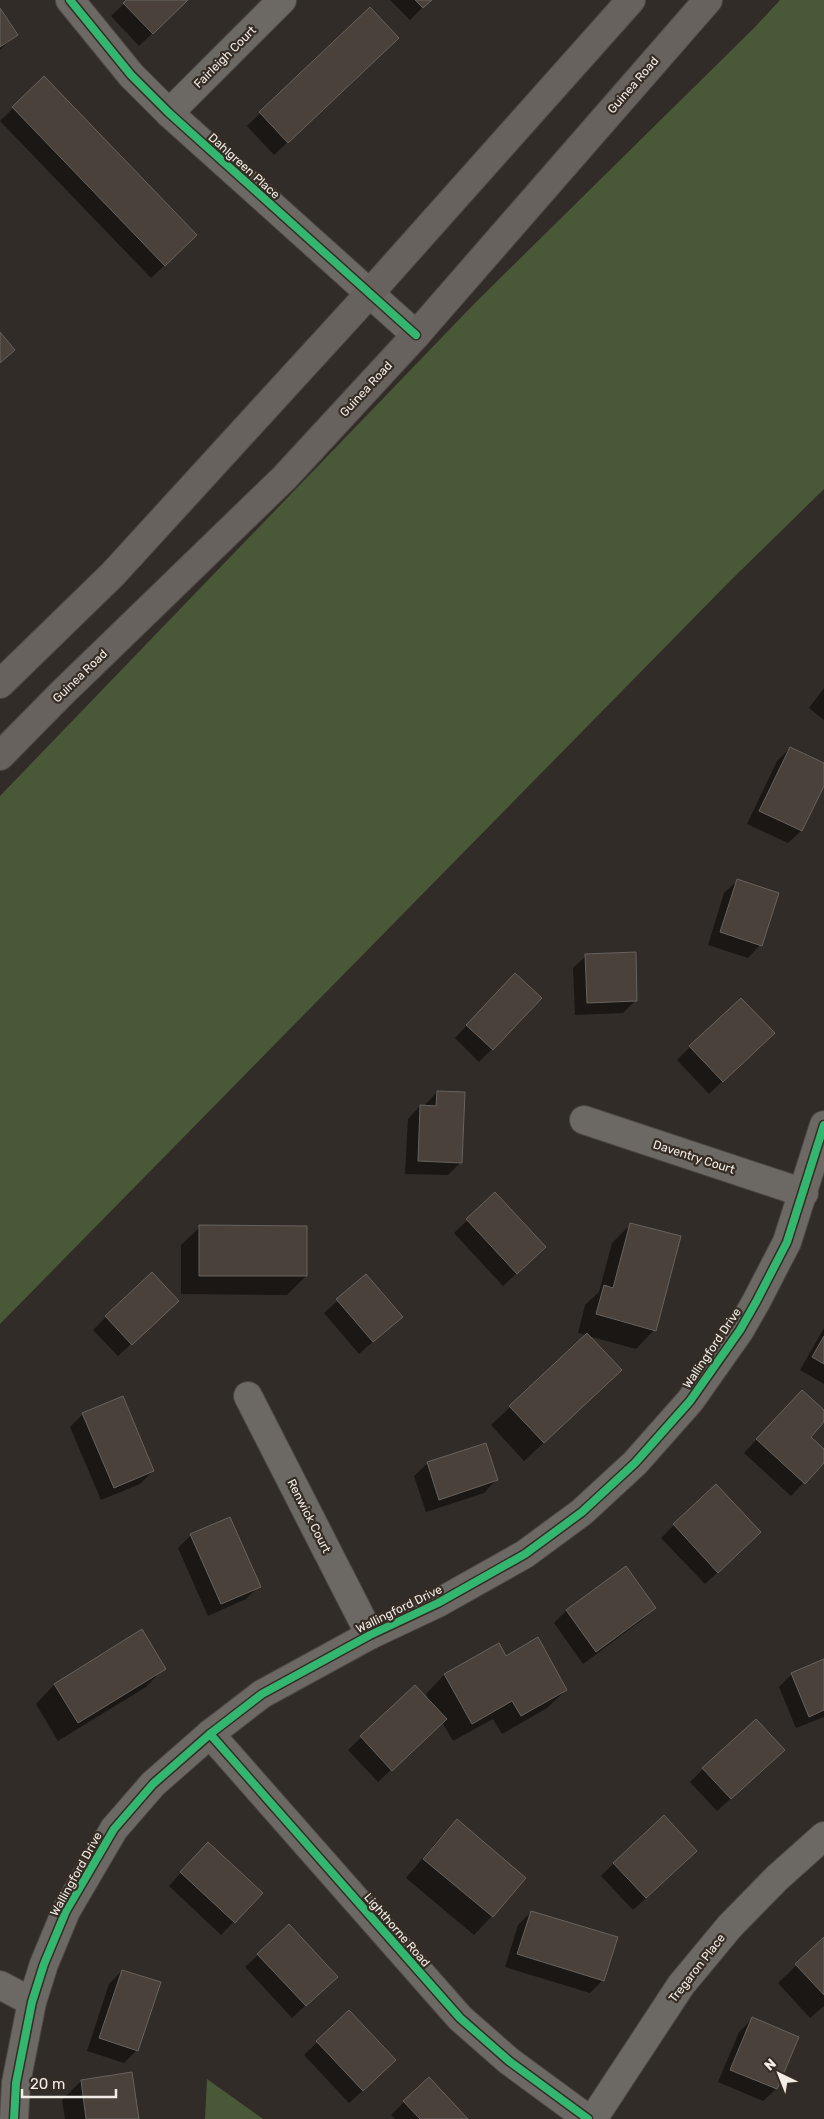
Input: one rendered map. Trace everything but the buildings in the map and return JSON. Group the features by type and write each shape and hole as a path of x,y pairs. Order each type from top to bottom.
{"main road":[{"path":"0,684 113,574 369,294 631,0"},
{"name":"Guinea Road","path":"0,756 61,694 285,477 416,335 708,0"}],"street":[{"name":"Dahlgreen Place","path":"70,0 131,75 169,113 416,335"},
{"name":"Fairleigh Court","path":"169,113 282,0"},
{"name":"Daventry Court","path":"584,1120 804,1193"},
{"name":"Wallingford Drive","path":"14,2119 16,2083 32,2002 44,1964 66,1911 114,1829 153,1784 210,1734 262,1694 370,1635 438,1604 524,1554 582,1512 635,1463 690,1401 740,1330 787,1242 824,1125"},
{"name":"Renwick Court","path":"248,1396 370,1635"},
{"name":"Lighthorne Road","path":"210,1734 460,2018 509,2061 588,2119"},
{"name":"Tregaron Place","path":"593,2119 687,1978 737,1919 777,1878 824,1836"},
{"path":"0,1985 32,2002"}],"green space":[{"path":"780,0 824,0 824,489 733,578 0,1324 0,796 476,302 754,28"},
{"path":"207,2079 263,2119 205,2119"}],"cycle path":[{"path":"70,0 131,75 169,113 416,335"},
{"path":"14,2119 16,2083 32,2002 44,1964 66,1911 114,1829 153,1784 210,1734 262,1694 370,1635 438,1603 525,1554 582,1512 635,1463 690,1401 740,1330 756,1302 787,1242 824,1125"},
{"path":"210,1734 460,2018 509,2061 588,2119"}]}
